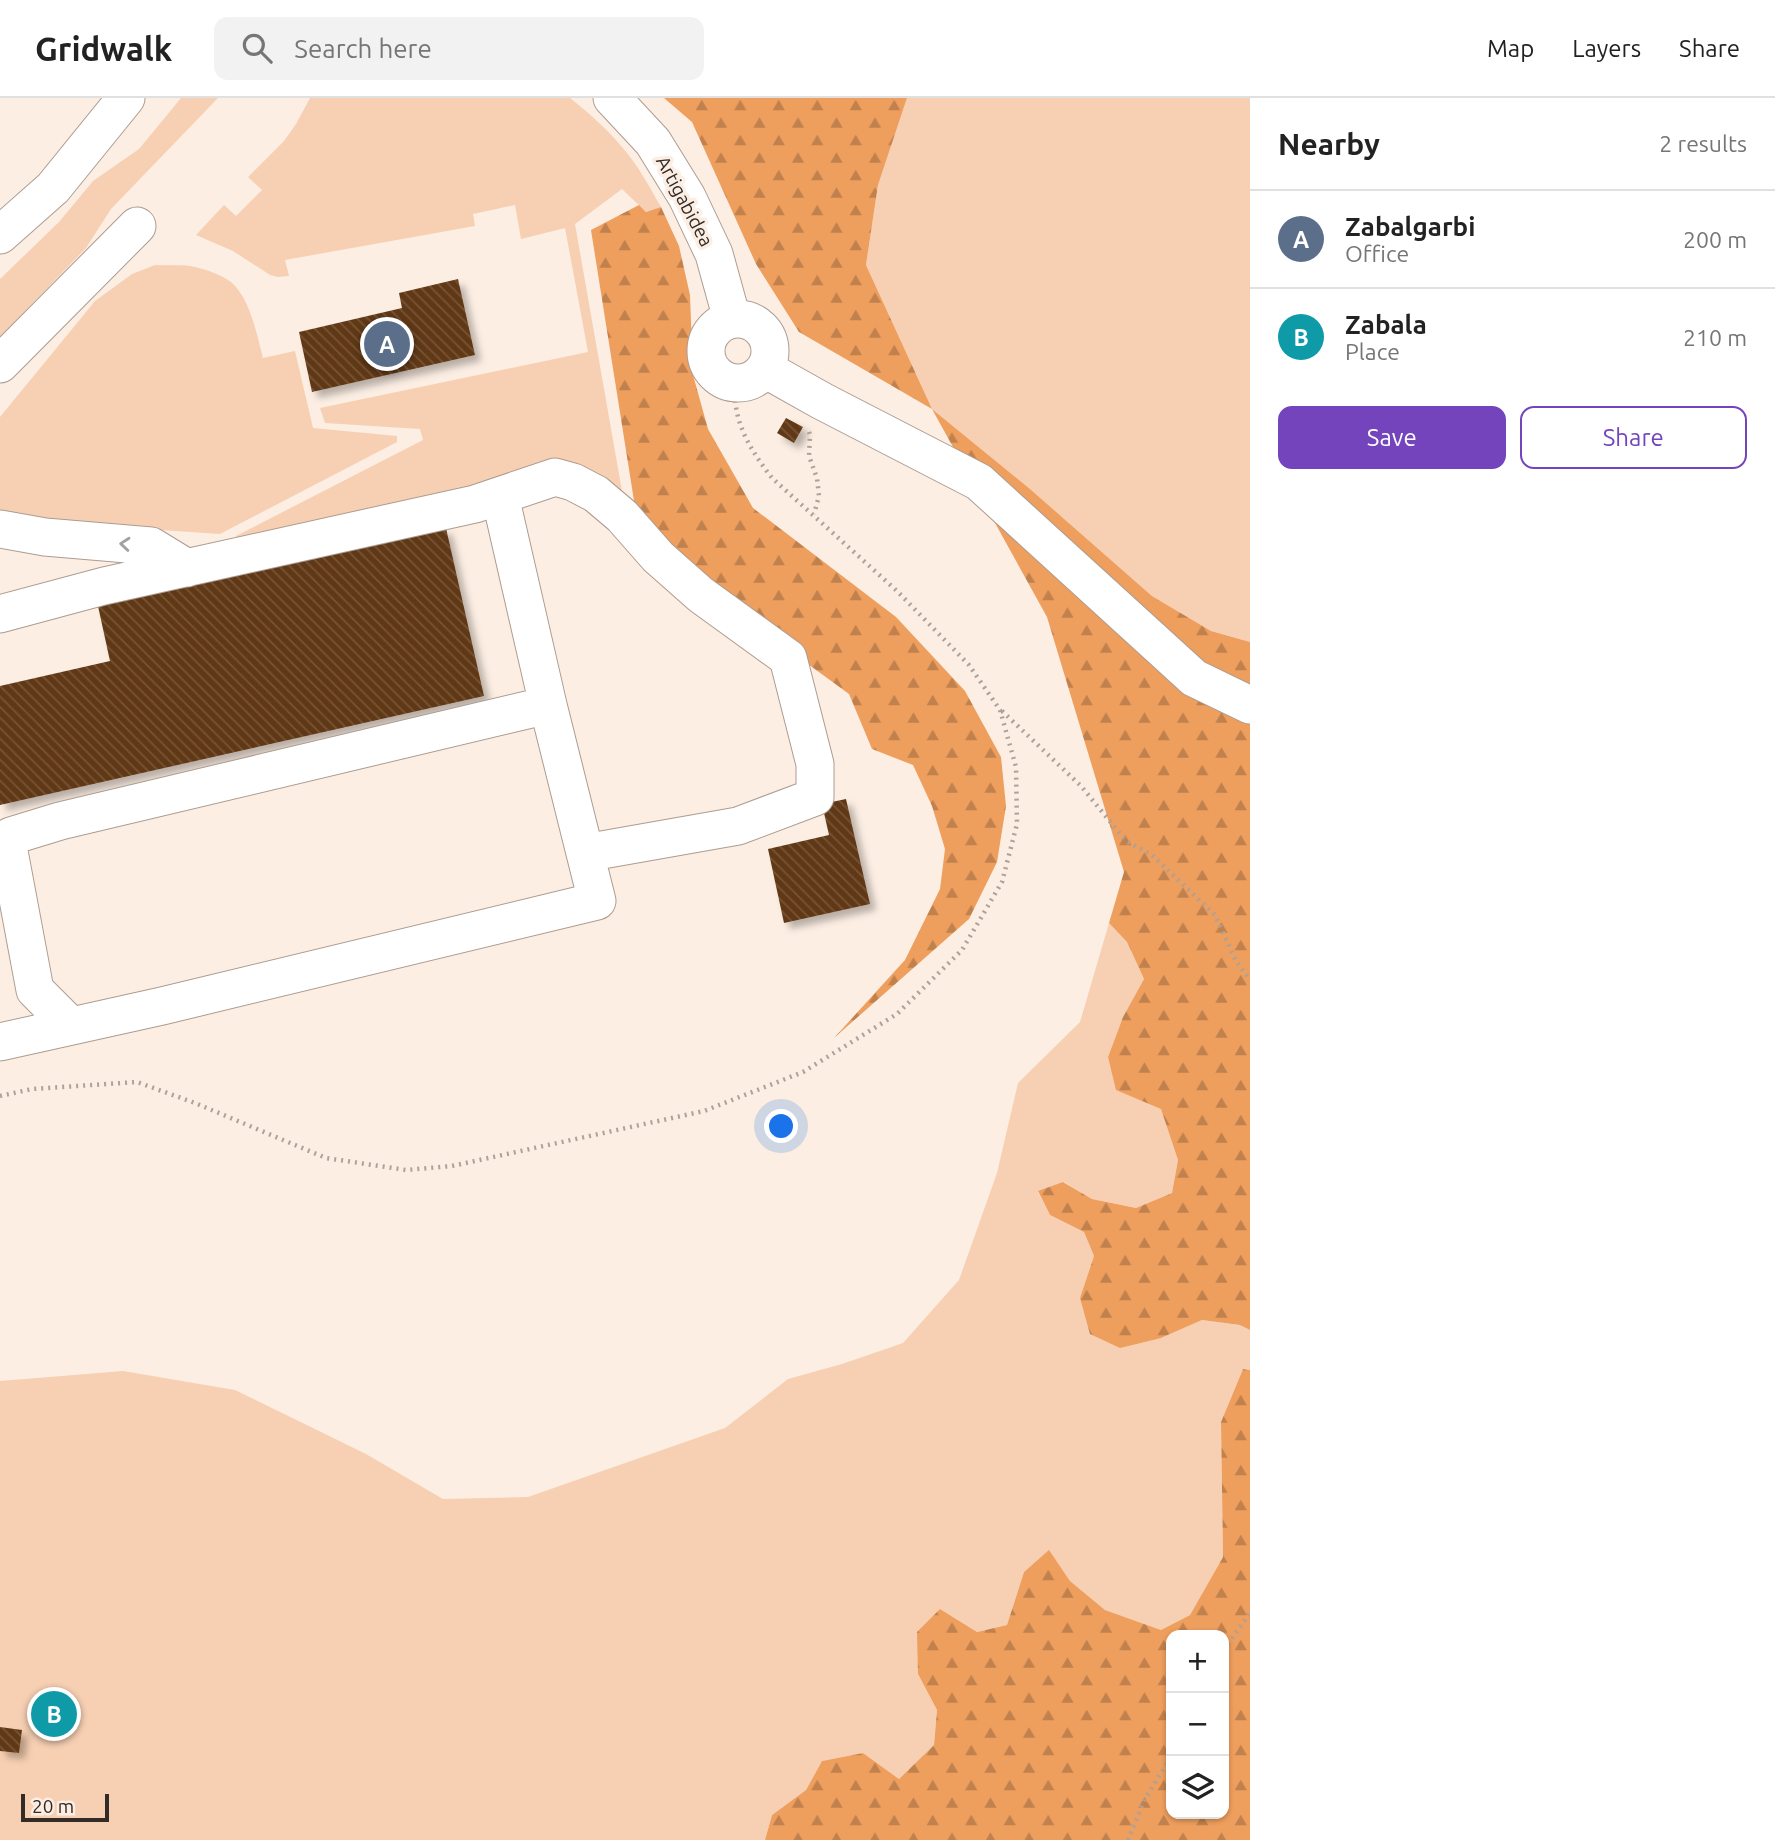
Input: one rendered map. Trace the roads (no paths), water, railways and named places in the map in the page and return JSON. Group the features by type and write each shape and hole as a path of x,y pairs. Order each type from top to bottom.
{"street":[{"path":"0,235 53,188 126,98"},
{"name":"Artigabidea","path":"612,98 653,142 687,197 714,254 732,319"},
{"path":"0,364 136,226"},
{"path":"750,376 770,359 768,337 753,322 742,318 722,323 708,338 706,348 706,358 717,376 726,381 750,376 797,387 979,482 1194,678 1250,705"},
{"path":"0,614 104,586 475,504 555,477 573,482 596,494 622,516 659,557 701,595 788,658 815,764 815,797 738,826 585,853"},
{"path":"0,1042 162,1006 597,901 500,496"},
{"path":"0,529 45,537 151,546 187,568"},
{"path":"71,1026 36,990 8,846 11,836 60,821 548,705"}],"place":[{"name":"Zabalgarbi","path":"387,344"},
{"name":"Zabala","path":"54,1714"}]}
